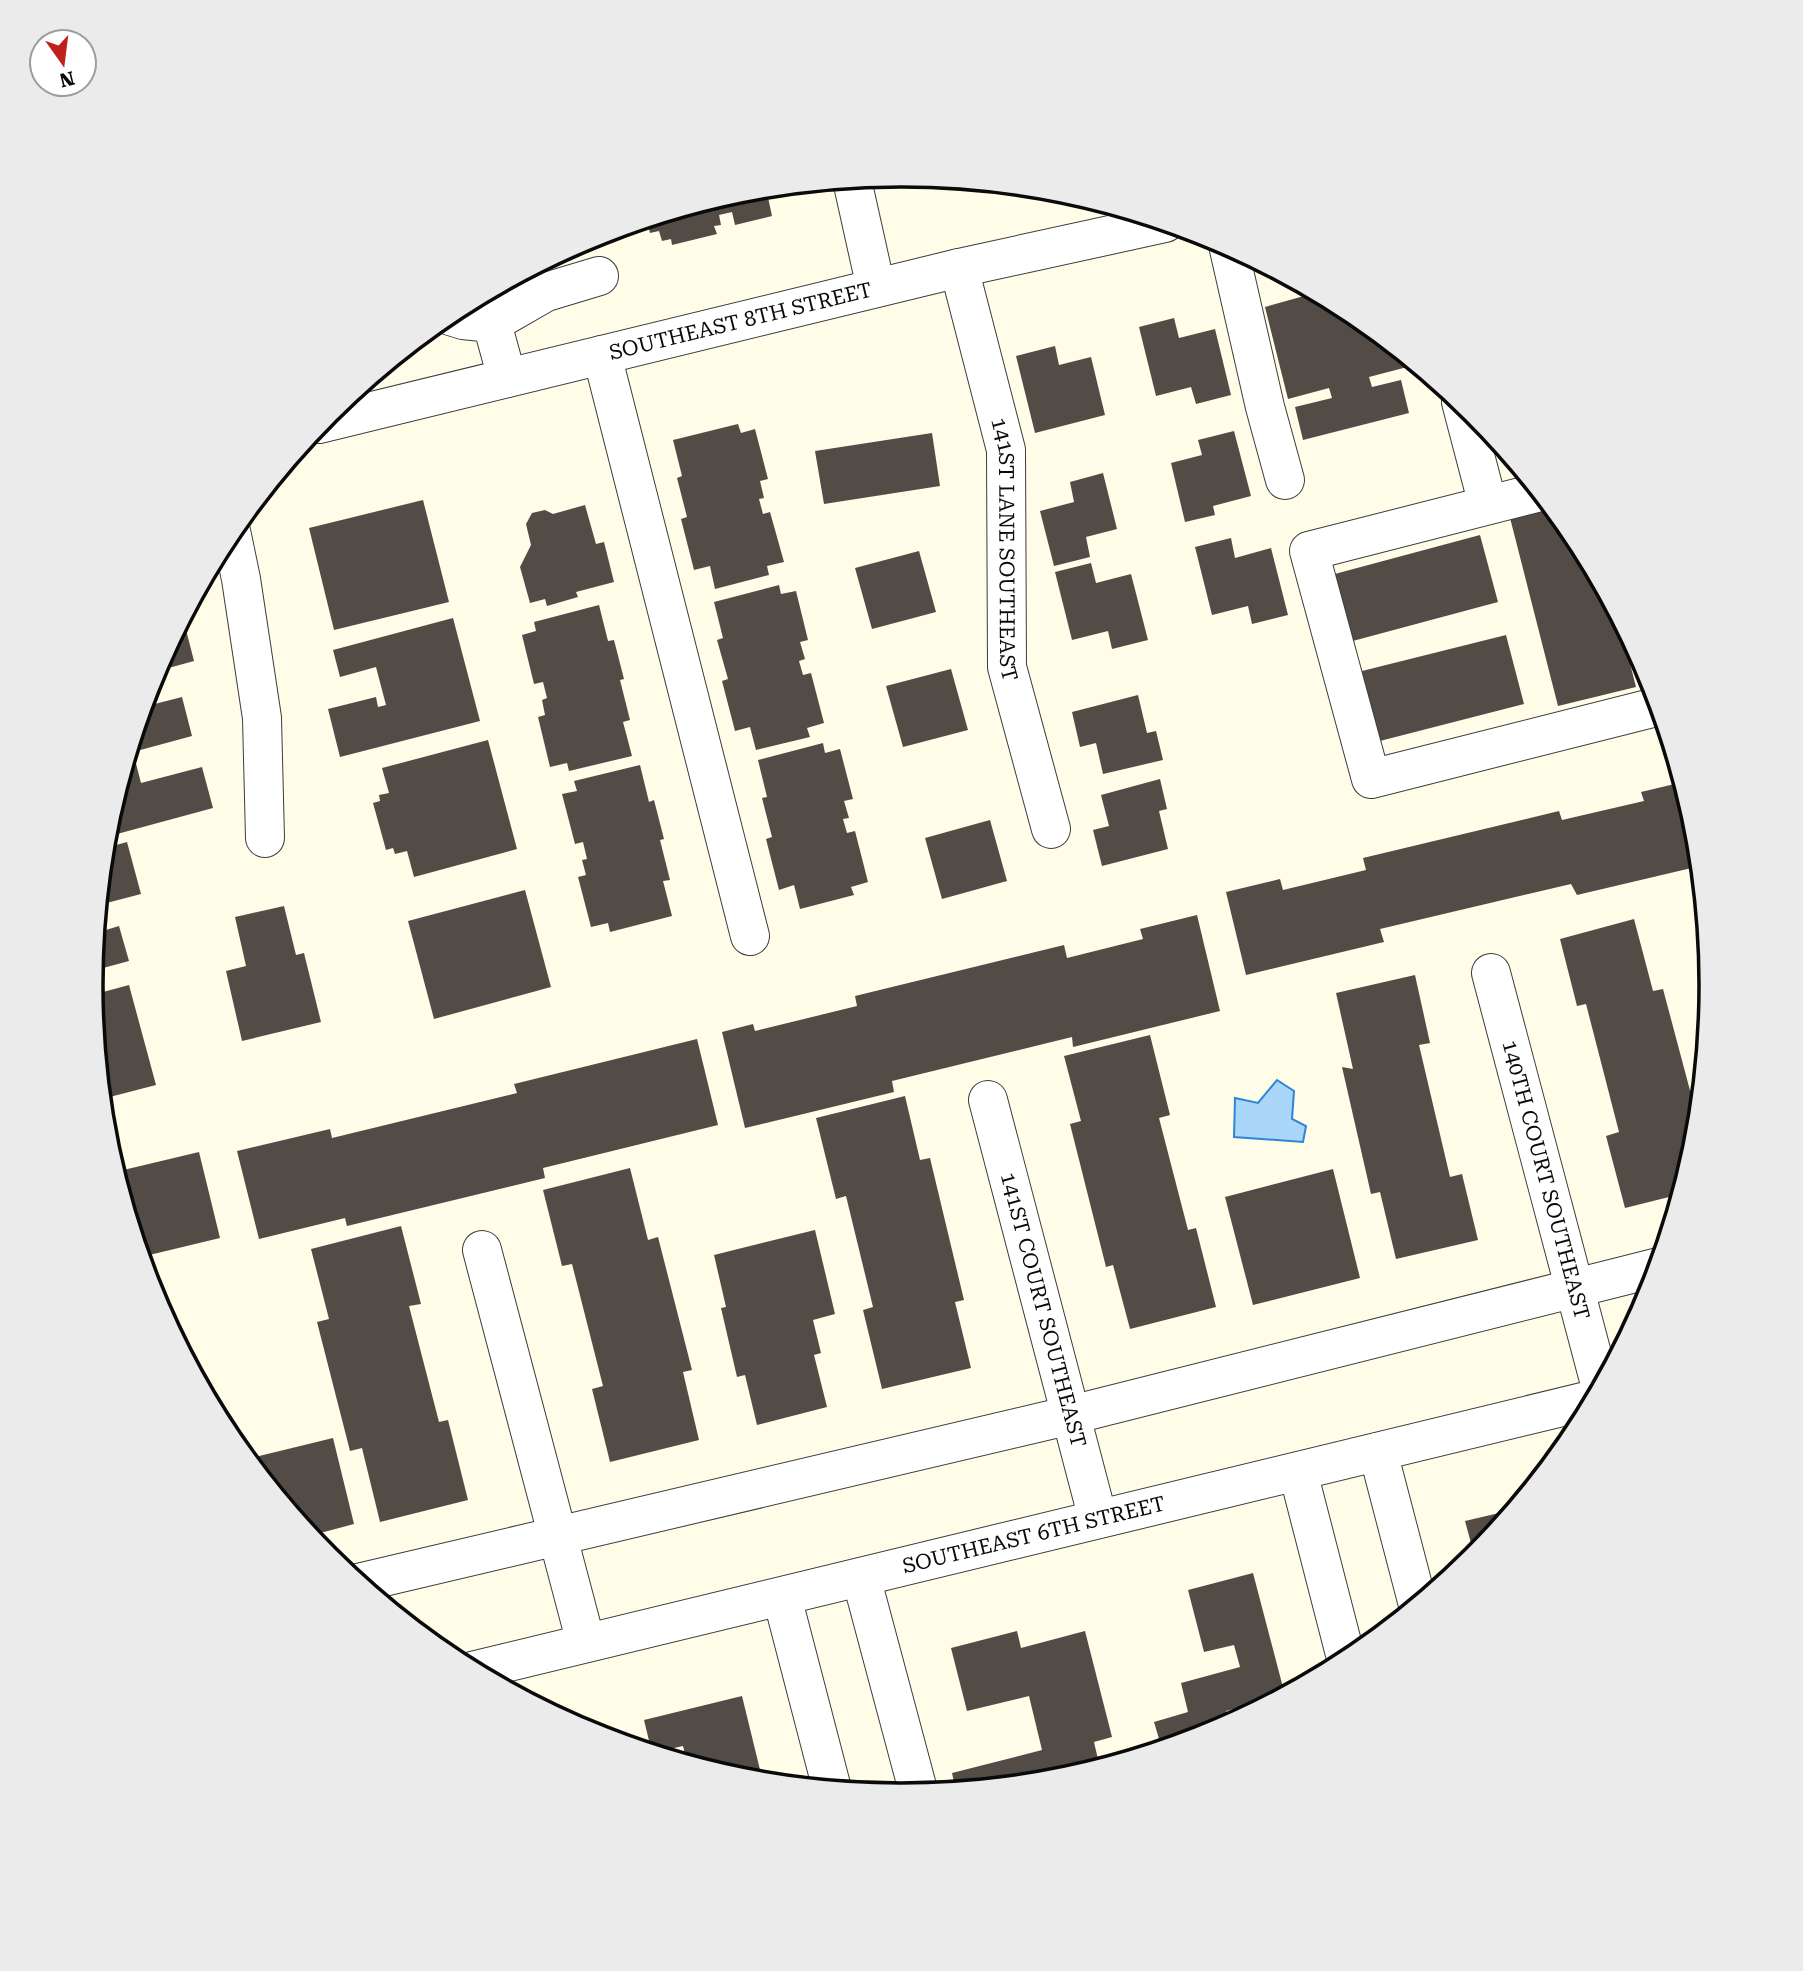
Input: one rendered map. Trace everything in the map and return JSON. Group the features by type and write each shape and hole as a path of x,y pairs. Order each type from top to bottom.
{"street":[{"path":"854,189 876,288"},
{"name":"SOUTHEAST 8TH STREET","path":"339,419 959,268 1148,227"},
{"path":"1231,259 1265,407 1285,480"},
{"name":"141ST LANE SOUTHEAST","path":"959,268 1006,450 1007,667 1051,829"},
{"path":"462,320 492,323 546,292 599,276"},
{"path":"492,323 507,378"},
{"path":"602,355 750,936"},
{"path":"1466,421 1488,505"},
{"path":"1530,494 1309,551 1371,779 1650,709"},
{"path":"234,548 262,718 265,838"},
{"name":"140TH COURT SOUTHEAST","path":"1491,973 1598,1376"},
{"name":"141ST COURT SOUTHEAST","path":"988,1100 1098,1519"},
{"path":"482,1250 586,1643"},
{"path":"369,1580 1071,1415 1647,1270"},
{"name":"SOUTHEAST 6TH STREET","path":"487,1667 1582,1402"},
{"path":"1378,1452 1416,1596"},
{"path":"1298,1472 1344,1650"},
{"path":"860,1577 916,1783"},
{"path":"782,1597 830,1780"}],"water":[{"path":"1277,1080 1294,1091 1292,1119 1306,1126 1303,1142 1234,1137 1235,1098 1258,1103"}],"building":[{"path":"768,199 772,216 735,225 732,212 719,215 721,225 714,226 717,234 672,245 671,239 662,241 659,231 650,233 649,229 695,214"},
{"path":"1304,296 1345,322 1406,367 1369,377 1372,387 1401,380 1409,413 1303,440 1295,407 1332,398 1329,388 1288,399 1265,307"},
{"path":"1174,318 1179,338 1215,329 1231,395 1196,404 1191,387 1156,396 1139,327"},
{"path":"1055,346 1059,365 1091,357 1105,415 1035,433 1016,356"},
{"path":"738,424 741,433 755,429 768,479 760,481 764,498 759,499 763,514 770,512 784,562 767,566 769,575 715,589 710,566 694,570 681,519 687,517 677,478 682,476 673,440"},
{"path":"1234,431 1251,496 1213,506 1215,515 1185,522 1171,463 1202,455 1198,440"},
{"path":"932,433 940,486 824,504 815,451"},
{"path":"1103,473 1117,529 1086,537 1090,557 1054,566 1040,511 1074,502 1070,482"},
{"path":"423,500 449,602 334,630 309,528"},
{"path":"1537,503 1593,586 1628,657 1636,687 1558,706 1508,510"},
{"path":"585,505 596,544 604,542 614,582 576,592 578,597 547,606 545,599 530,603 520,567 531,545 526,524 532,513 545,510 553,514"},
{"path":"1480,535 1498,602 1349,642 1331,575"},
{"path":"1231,538 1235,558 1271,548 1288,615 1252,624 1248,606 1212,615 1195,547"},
{"path":"919,551 936,612 872,629 855,568"},
{"path":"1091,563 1096,583 1131,574 1148,640 1112,649 1108,631 1072,640 1055,572"},
{"path":"779,585 781,594 796,591 808,640 800,642 805,659 799,661 803,675 811,673 824,723 807,728 810,737 756,750 750,727 735,731 722,681 728,679 717,640 723,638 714,602"},
{"path":"599,605 608,641 614,640 624,679 620,680 630,720 623,722 632,756 569,771 567,763 550,767 538,717 545,715 542,700 547,698 543,682 534,684 522,635 536,631 534,622"},
{"path":"453,618 480,721 340,757 328,709 376,697 378,707 386,705 376,667 340,677 333,650"},
{"path":"186,631 194,661 170,668"},
{"path":"1506,635 1524,704 1376,742 1358,672"},
{"path":"951,669 968,730 903,747 886,686"},
{"path":"1138,695 1147,733 1156,731 1163,760 1103,774 1096,743 1080,747 1072,712"},
{"path":"182,697 192,736 139,750 146,729 155,704"},
{"path":"488,740 517,849 414,877 407,851 395,854 393,848 386,850 373,803 380,801 379,795 389,793 382,768"},
{"path":"823,743 825,753 840,749 853,799 844,801 849,818 843,819 847,833 855,831 868,882 851,887 854,895 800,909 794,885 779,890 766,839 772,837 762,798 767,797 758,760"},
{"path":"136,762 141,783 202,767 213,808 118,834"},
{"path":"640,765 649,802 654,800 664,839 660,840 670,880 663,881 672,916 610,932 608,923 591,927 578,877 586,875 582,860 587,859 583,842 575,844 562,794 577,791 574,781"},
{"path":"1160,779 1167,809 1159,811 1168,849 1102,866 1093,830 1109,826 1101,795"},
{"path":"1674,784 1691,868 1577,895 1571,884 1380,929 1384,942 1246,975 1226,892 1280,879 1283,890 1366,870 1363,858 1559,811 1562,820 1644,801 1641,792"},
{"path":"990,820 1007,881 942,899 925,838"},
{"path":"127,842 141,894 108,903 110,881 116,845"},
{"path":"525,890 551,987 434,1019 408,921"},
{"path":"284,906 296,955 304,953 321,1022 242,1041 226,971 246,966 235,917"},
{"path":"1197,915 1220,1011 1073,1047 1072,1037 892,1081 894,1092 745,1128 722,1032 753,1024 755,1031 857,1006 855,996 1064,945 1067,958 1143,939 1140,929"},
{"path":"1634,919 1653,991 1663,989 1692,1097 1672,1196 1625,1208 1606,1136 1619,1132 1586,1004 1577,1006 1560,939"},
{"path":"119,926 129,961 104,968 105,930"},
{"path":"1415,975 1430,1043 1419,1045 1450,1177 1462,1174 1478,1240 1396,1259 1380,1192 1371,1194 1342,1067 1353,1069 1336,993"},
{"path":"129,985 156,1085 111,1097 103,992"},
{"path":"1150,1035 1170,1115 1159,1118 1188,1230 1196,1228 1216,1307 1130,1329 1113,1265 1106,1267 1070,1124 1081,1121 1064,1056"},
{"path":"697,1039 718,1125 543,1168 545,1178 347,1226 345,1218 259,1239 237,1151 330,1129 332,1138 517,1093 514,1084"},
{"path":"905,1096 920,1160 930,1158 964,1300 955,1302 971,1368 882,1389 863,1310 873,1307 846,1196 836,1199 816,1118"},
{"path":"199,1152 220,1238 151,1255 125,1170"},
{"path":"630,1168 648,1240 658,1237 692,1370 683,1372 699,1440 610,1462 592,1389 603,1386 572,1264 562,1266 543,1190"},
{"path":"1333,1169 1360,1278 1253,1305 1225,1197"},
{"path":"401,1226 421,1304 409,1306 439,1422 448,1420 468,1500 380,1522 362,1448 350,1451 317,1322 329,1319 311,1249"},
{"path":"815,1230 835,1314 813,1320 821,1353 814,1355 827,1407 757,1425 745,1375 737,1377 721,1308 726,1307 714,1255"},
{"path":"333,1438 354,1524 321,1533 258,1456"},
{"path":"1502,1512 1471,1544 1465,1521"},
{"path":"1253,1573 1283,1687 1244,1706 1226,1711 1227,1714 1207,1723 1159,1740 1154,1722 1188,1712 1181,1683 1240,1667 1234,1645 1204,1652 1188,1590"},
{"path":"1017,1631 1021,1648 1085,1631 1112,1737 1094,1742 1098,1759 1006,1777 954,1782 952,1773 1042,1750 1029,1696 967,1711 951,1648"},
{"path":"742,1696 760,1771 695,1757 685,1754 683,1746 670,1749 649,1742 644,1720"}]}
